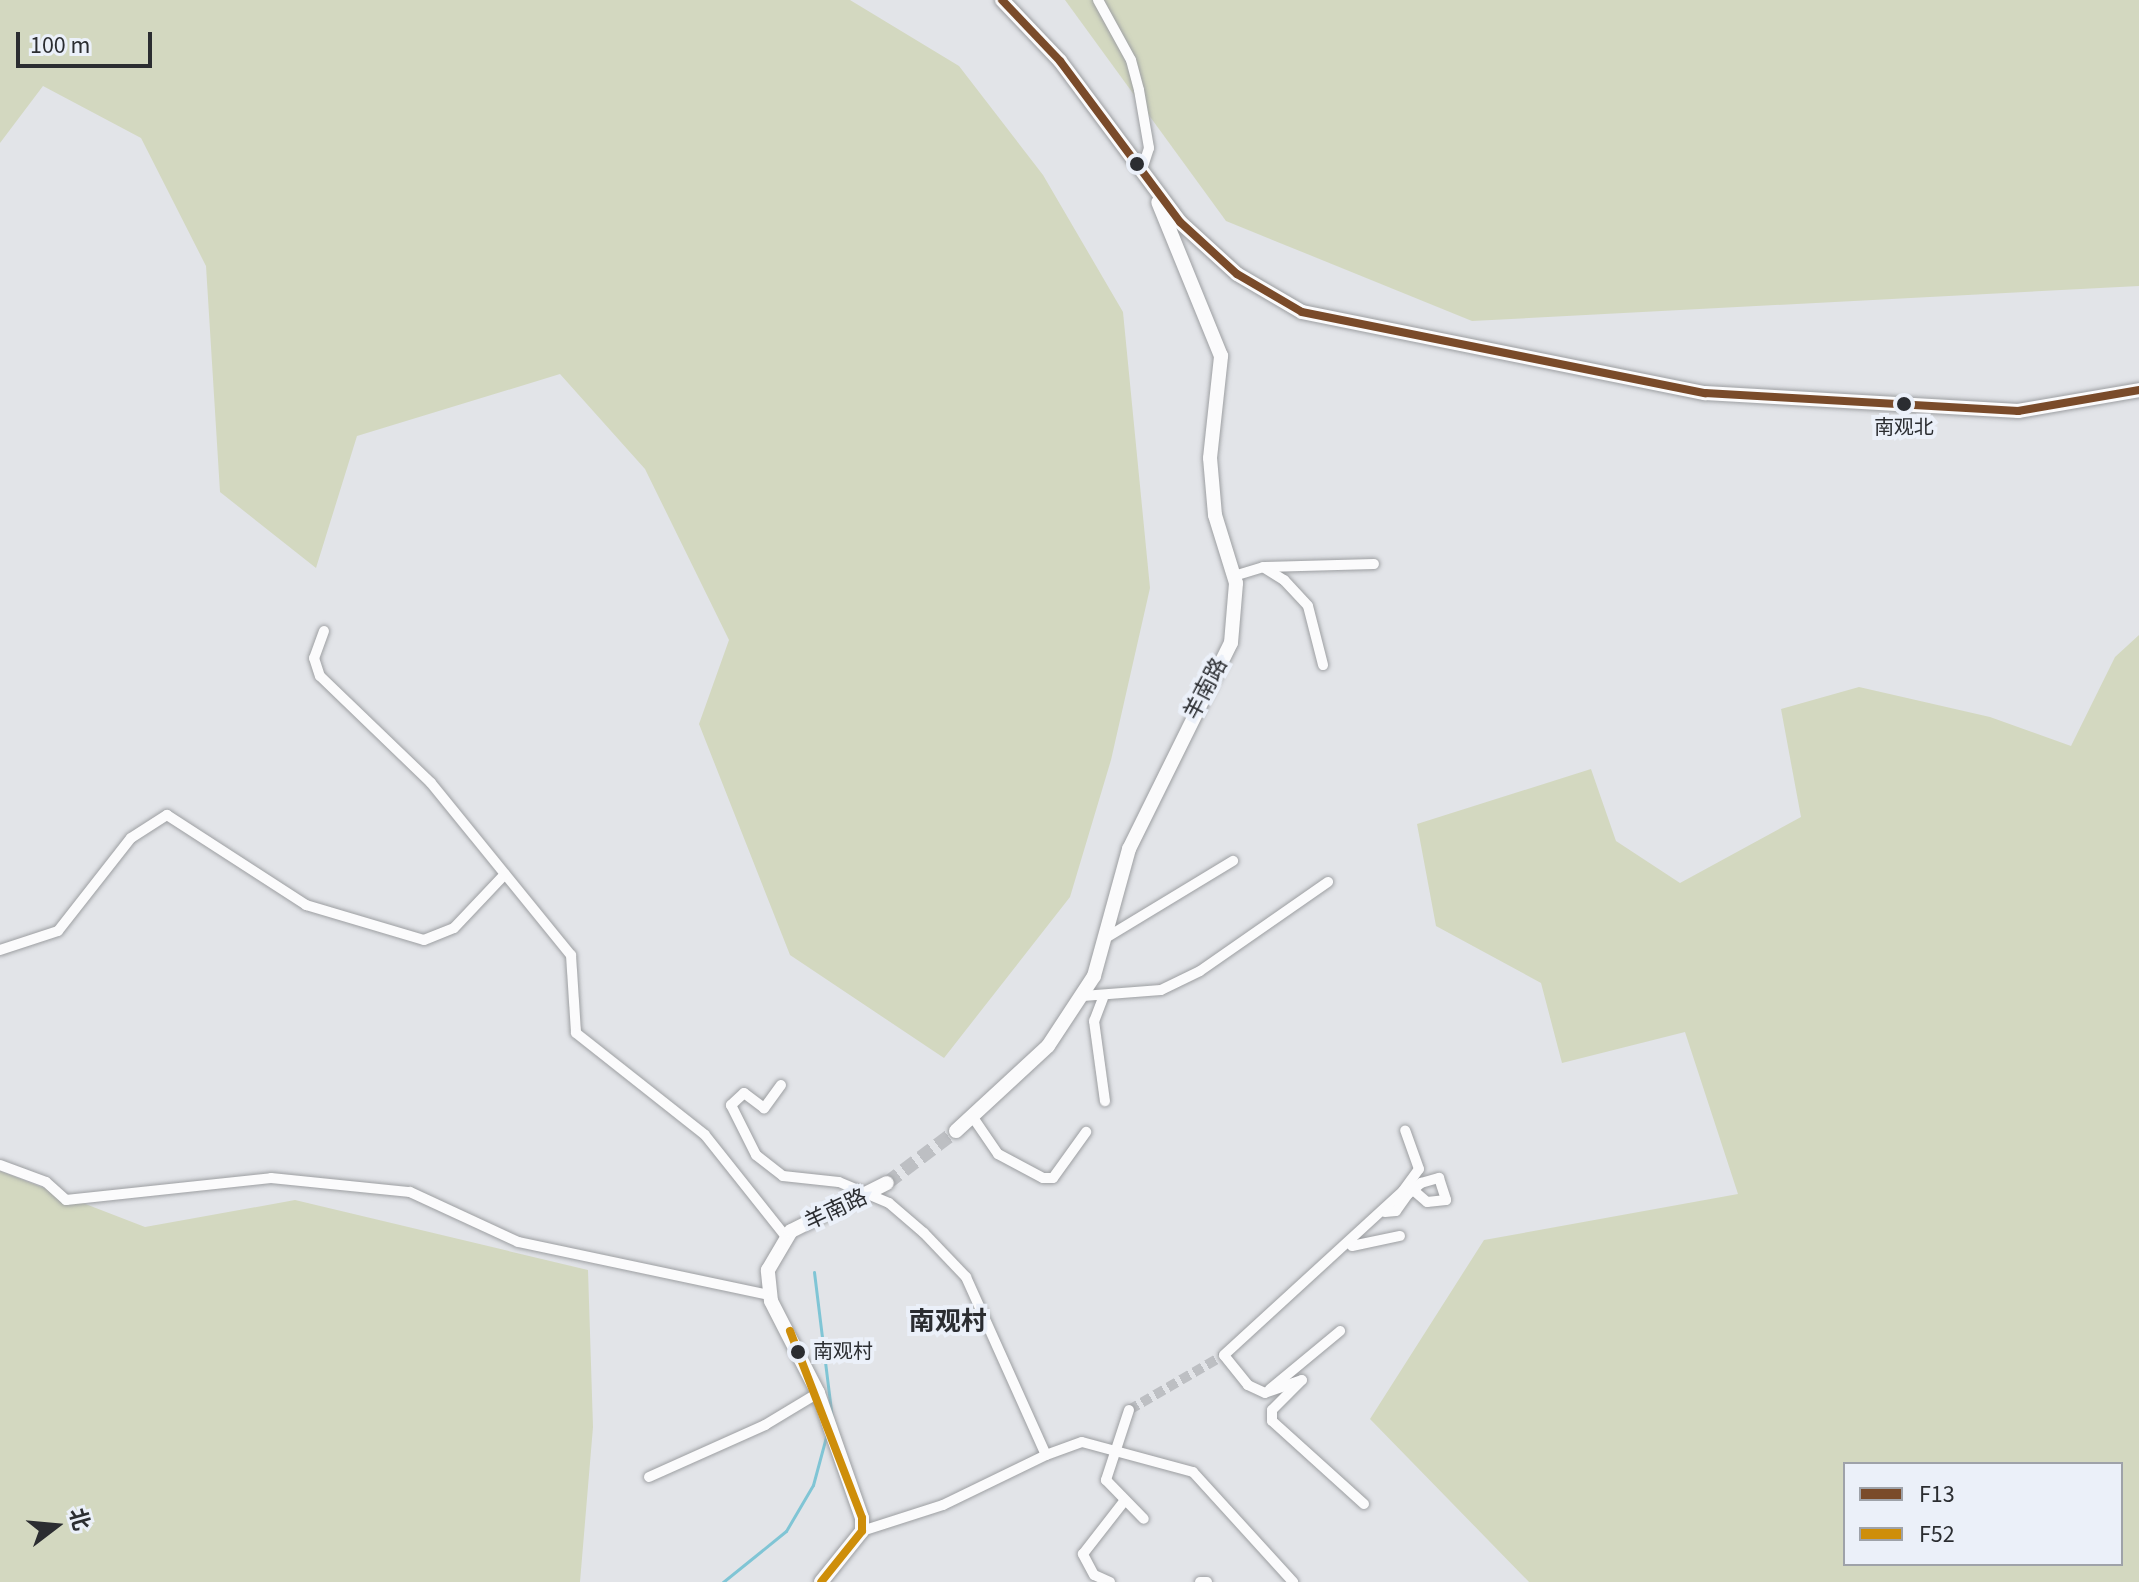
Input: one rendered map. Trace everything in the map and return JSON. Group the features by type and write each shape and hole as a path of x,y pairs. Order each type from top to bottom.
{"street":[{"path":"1002,0 1060,61 1155,194 1237,274 1302,312 1659,386 1980,412 2056,407 2139,390"},
{"path":"1098,0 1131,60 1139,90 1149,148 1140,175"},
{"name":"羊南路","path":"956,1131 1048,1046 1083,996 1104,939 1114,892 1159,779 1231,643 1237,612 1234,576 1211,488 1221,356 1155,194"},
{"path":"1234,576 1263,567 1374,564"},
{"path":"1263,567 1308,606 1323,665"},
{"path":"324,631 314,658 320,676 431,783 571,955 576,1033 705,1135 786,1237"},
{"path":"0,950 58,931 131,838 167,815 306,905 424,940 454,928 505,874"},
{"path":"1104,939 1233,861"},
{"path":"1083,996 1103,998 1161,990 1200,971 1328,882"},
{"path":"1103,998 1094,1021 1105,1101"},
{"path":"781,1085 764,1108 744,1093 731,1105 756,1155 783,1176 839,1182 889,1203 966,1277 1046,1455"},
{"path":"972,1116 998,1154 1043,1178 1053,1178 1086,1132"},
{"path":"1364,1504 1272,1421 1272,1410 1302,1380 1265,1393 1248,1385 1224,1355 1292,1286 1340,1252 1385,1212 1419,1169 1405,1130"},
{"path":"0,1165 46,1182 66,1200 271,1178 410,1192 480,1228 558,1253 769,1295 818,1393 862,1531"},
{"name":"羊南路","path":"769,1295 768,1270 786,1237 870,1196 887,1183"},
{"path":"1385,1212 1396,1211 1413,1190"},
{"path":"1340,1252 1361,1241 1400,1236"},
{"path":"1265,1393 1340,1331"},
{"path":"649,1477 765,1425 818,1393"},
{"path":"1129,1410 1119,1449 1106,1480 1144,1519"},
{"path":"821,1582 862,1531 943,1505 1046,1455 1082,1442 1119,1449 1202,1479 1293,1582"},
{"path":"1110,1582 1094,1575 1083,1554 1125,1500"},
{"path":"1200,1582 1207,1582"}],"green space":[{"path":"0,0 850,0 959,66 1043,175 1123,312 1150,588 1111,760 1070,897 944,1058 790,955 699,724 729,640 645,469 560,374 357,436 316,568 220,492 206,266 141,138 43,86 0,143"},
{"path":"1065,0 2139,0 2139,286 1472,321 1226,221"},
{"path":"2139,635 2139,1582 1529,1582 1370,1419 1484,1240 1738,1194 1685,1032 1562,1063 1541,983 1436,926 1417,824 1591,769 1616,841 1680,883 1801,817 1781,709 1859,687 1990,717 2071,746 2115,657"},
{"path":"0,1171 145,1227 295,1200 588,1270 593,1427 580,1582 0,1582"}],"waterway":[{"path":"814,1272 832,1418"},
{"path":"723,1582 786,1531 813,1485 827,1433"}],"tunnel":[{"path":"887,1183 956,1131"},
{"path":"1129,1410 1224,1355"}],"transit line":[{"name":"F13","path":"1002,0 1060,61 1180,222 1237,274 1302,312 1705,393 2018,411 2139,390"},
{"name":"F52","path":"790,1331 862,1518 862,1531 821,1582"}],"place":[{"name":"南观北","path":"1904,404"},
{"name":"南观村","path":"798,1352"}],"district":[{"name":"南观村","path":"948,1322"}]}
